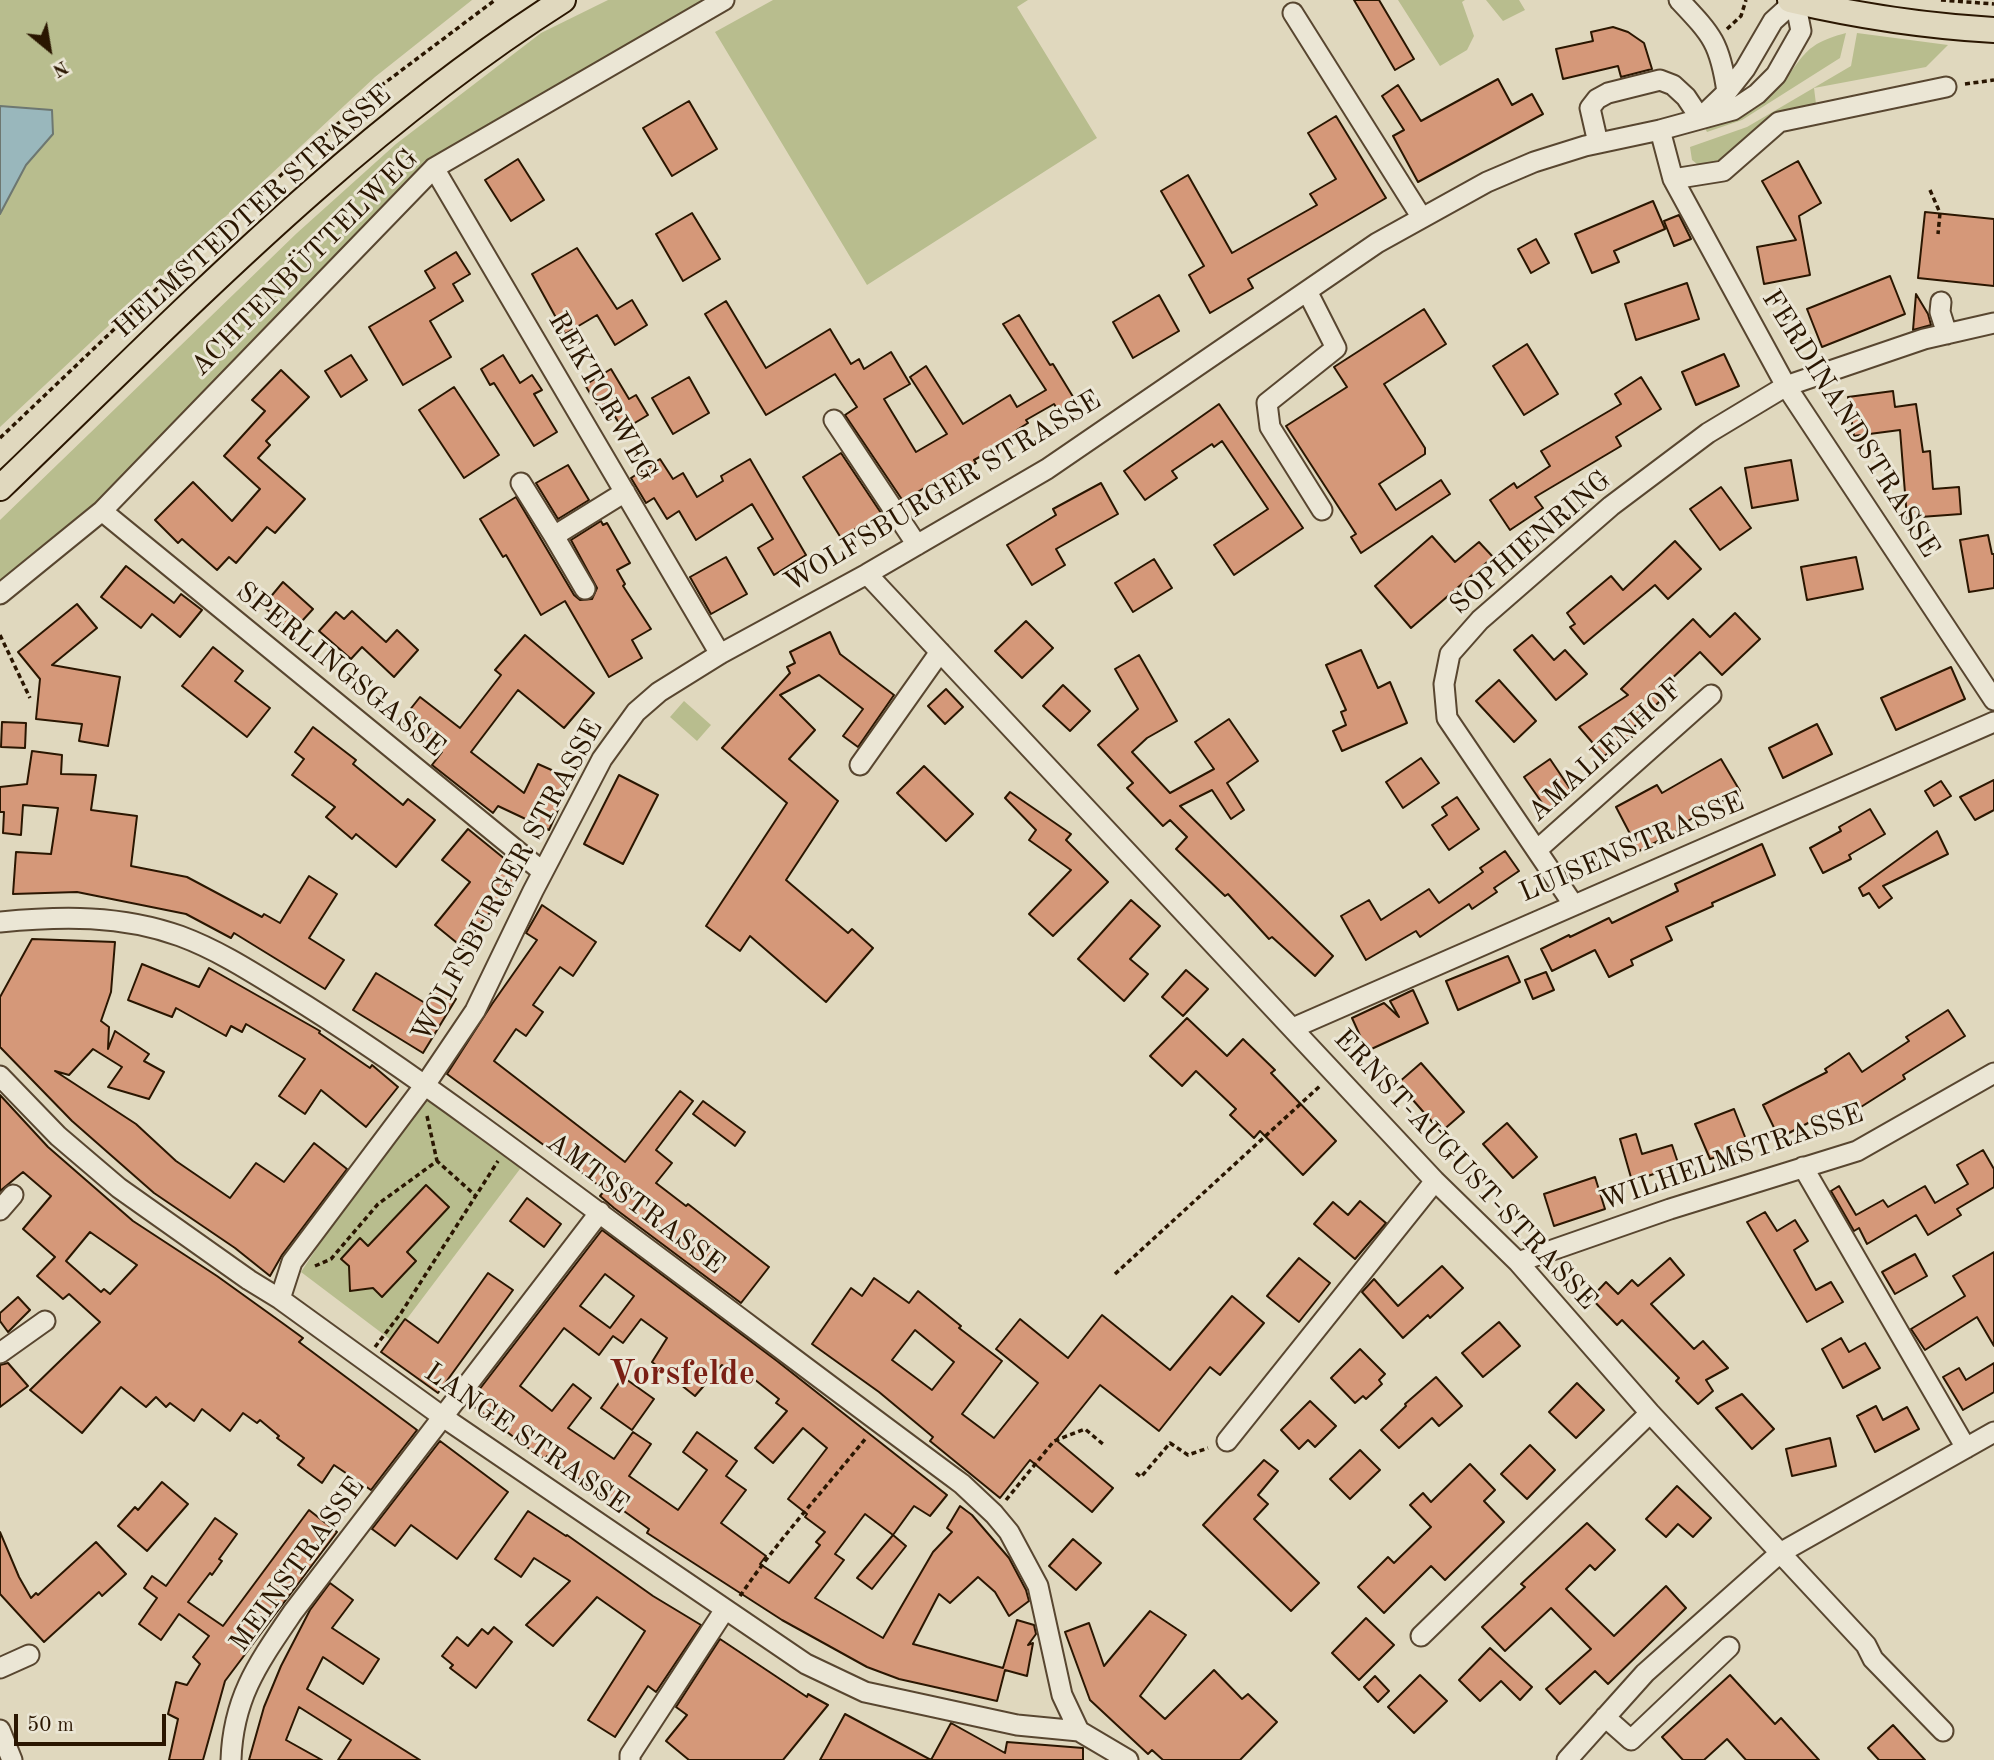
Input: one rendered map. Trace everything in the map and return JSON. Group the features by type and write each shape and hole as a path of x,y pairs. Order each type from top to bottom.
{"main road":[{"name":"HELMSTEDTER STRASSE","path":"0,488 315,188 403,113 459,70 563,0"},
{"path":"1793,1 1857,15 1945,27 1994,30"}],"street":[{"name":"ACHTENBÜTTELWEG","path":"0,594 102,511 434,168 724,0"},
{"path":"1679,0 1713,39 1720,56 1727,92"},
{"name":"WOLFSBURGER STRASSE","path":"1700,118 1727,92 1745,69 1773,21 1793,1"},
{"name":"WOLFSBURGER STRASSE","path":"280,1299 292,1262 425,1085 475,1011 602,759 636,712 659,692 720,654 867,574 1046,469 1377,243 1487,182 1534,162 1598,143 1733,110 1758,94 1776,75 1801,31 1793,1"},
{"path":"1293,13 1422,218"},
{"path":"1598,143 1590,108 1597,99 1608,93 1660,80 1673,85 1686,96 1700,118"},
{"path":"1673,179 1723,172 1779,121 1947,87"},
{"name":"FERDINANDSTRASSE","path":"1660,130 1673,179 1786,386 1994,700"},
{"name":"REKTORWEG","path":"434,168 720,654"},
{"path":"1307,291 1336,348 1267,403 1269,427 1322,510"},
{"path":"1941,302 1940,312 1947,334"},
{"name":"SOPHIENRING","path":"1573,904 1447,718 1444,684 1450,654 1480,620 1611,506 1708,433 1786,386 1924,339 1994,323"},
{"path":"834,420 917,545"},
{"path":"520,483 585,589"},
{"path":"554,536 625,492"},
{"name":"SPERLINGSGASSE","path":"102,511 544,872"},
{"name":"ERNST-AUGUST-STRASSE","path":"867,574 1435,1181 1518,1262 1650,1413 1866,1645 1873,1659 1943,1731"},
{"path":"860,765 940,652"},
{"name":"AMALIENHOF","path":"1538,849 1711,695"},
{"name":"LUISENSTRASSE","path":"1293,1028 1994,722"},
{"name":"AMTSSTRASSE","path":"0,922 53,916 129,922 178,936 229,958 425,1085 600,1212 962,1484 994,1514 1023,1554 1038,1586 1062,1695 1079,1731"},
{"name":"WILHELMSTRASSE","path":"1518,1262 1670,1209 1857,1151 1994,1073"},
{"name":"LANGE STRASSE","path":"0,1076 58,1136 119,1188 280,1299 443,1417 806,1664 865,1692 1017,1725 1079,1731"},
{"path":"1803,1167 1966,1448"},
{"path":"1227,1441 1435,1181"},
{"name":"MEINSTRASSE","path":"231,1760 232,1733 242,1697 259,1660 600,1212"},
{"path":"0,1353 44,1321"},
{"path":"1421,1636 1650,1413"},
{"path":"1567,1760 1645,1673 1780,1553 1994,1432"},
{"path":"630,1760 630,1755 727,1612"},
{"path":"1605,1717 1631,1740 1729,1647"},
{"path":"0,1668 29,1655"},
{"path":"0,1730 12,1760"},
{"path":"1079,1731 1128,1760"}],"path":[{"path":"0,438 189,258 374,91 495,0"},
{"path":"1941,0 1994,4"},
{"path":"1947,87 1994,80"},
{"path":"1930,190 1940,213 1938,234"},
{"path":"0,635 30,698"},
{"path":"1115,1274 1334,1073"},
{"path":"427,1116 437,1161 476,1196"},
{"path":"420,1120 427,1116 437,1118"},
{"path":"366,1360 401,1313 508,1145"},
{"path":"314,1256 307,1268 331,1259 378,1204 437,1161"},
{"path":"727,1612 769,1554 800,1520 878,1422"},
{"path":"994,1514 1014,1485 1054,1441 1085,1429 1104,1445"},
{"path":"1136,1473 1141,1478 1170,1443 1188,1455 1227,1441"}],"green space":[{"path":"0,0 472,0 375,77 0,427"},
{"path":"608,0 706,0 428,160 90,512 0,586 0,520 297,233 396,144 541,33"},
{"path":"773,0 1028,0 1017,7 1097,138 867,285 715,32"},
{"path":"1398,0 1465,0 1462,2 1474,36 1467,50 1440,66"},
{"path":"1486,0 1519,0 1525,10 1503,21"},
{"path":"1846,33 1840,58 1742,120 1707,132 1704,126 1742,111 1768,96 1811,48"},
{"path":"1857,33 1948,45 1926,67 1814,88 1816,104 1782,111 1770,118 1719,165 1702,168 1692,160 1690,147 1747,127 1851,66"},
{"path":"684,701 711,725 697,741 670,717"},
{"path":"425,1085 529,1157 391,1340 301,1272"}],"water":[{"path":"0,106 52,110 53,134 26,165 0,214"}],"building":[{"path":"1354,0 1379,0 1414,59 1395,70"},
{"path":"1613,27 1628,32 1644,43 1652,69 1621,77 1618,66 1563,79 1556,49 1593,41 1591,32"},
{"path":"1498,79 1512,105 1532,94 1543,114 1418,182 1393,136 1404,130 1382,96 1398,85 1421,121"},
{"path":"689,101 717,149 672,176 643,128"},
{"path":"1336,116 1386,198 1248,279 1253,288 1210,313 1189,275 1204,266 1161,191 1188,175 1232,253 1317,205 1310,194 1336,179 1308,133"},
{"path":"518,159 544,200 511,221 485,180"},
{"path":"1798,161 1821,203 1799,216 1810,275 1764,284 1757,247 1796,240 1762,181"},
{"path":"1653,201 1665,229 1614,251 1619,262 1592,273 1575,234"},
{"path":"1925,212 1994,219 1994,286 1918,278"},
{"path":"692,213 720,259 683,281 656,234"},
{"path":"1679,215 1691,239 1674,246 1664,221"},
{"path":"1536,239 1549,263 1531,273 1518,249"},
{"path":"577,248 617,309 632,300 647,325 615,345 597,315 565,334 532,274"},
{"path":"456,252 470,274 453,284 463,301 430,321 451,357 403,385 369,327 435,288 425,271"},
{"path":"1890,276 1905,314 1822,347 1807,309"},
{"path":"1687,283 1699,319 1636,340 1625,304"},
{"path":"1916,294 1931,325 1913,330"},
{"path":"1159,295 1179,331 1133,358 1113,322"},
{"path":"726,301 766,368 830,329 851,364 859,359 864,369 891,352 910,384 884,399 916,452 947,434 910,377 926,366 963,424 1010,395 1017,407 1046,390 1003,324 1019,315 1075,400 1058,410 1054,404 1026,420 1028,423 1017,430 1020,435 974,460 976,463 957,474 955,471 942,477 903,501 845,415 857,407 835,374 766,415 705,314"},
{"path":"1424,309 1446,344 1384,384 1425,448 1425,454 1379,484 1396,510 1441,480 1450,494 1361,553 1351,537 1356,534 1286,426 1347,387 1334,367"},
{"path":"1527,344 1558,394 1524,415 1493,366"},
{"path":"1724,354 1739,386 1696,405 1682,372"},
{"path":"351,355 367,380 341,397 325,371"},
{"path":"503,355 520,383 532,375 542,390 534,394 557,432 534,446 494,383 490,385 481,369"},
{"path":"611,369 629,399 636,395 648,415 623,430 607,403 599,408 585,385"},
{"path":"281,370 309,397 266,441 270,445 258,458 305,499 275,533 267,527 236,563 229,557 217,570 182,539 178,543 155,520 193,482 232,521 260,489 224,456 265,411 252,400"},
{"path":"689,377 709,413 673,434 652,398"},
{"path":"1641,377 1661,409 1616,437 1621,446 1535,497 1543,508 1510,530 1490,500 1514,483 1517,488 1550,466 1541,451 1621,404 1615,394"},
{"path":"454,387 499,455 464,478 419,410"},
{"path":"1893,391 1895,407 1916,404 1923,452 1930,451 1933,489 1959,487 1961,514 1907,518 1900,430 1854,436 1848,397"},
{"path":"1219,404 1303,528 1234,575 1214,545 1268,509 1222,441 1214,447 1212,444 1172,471 1177,478 1145,500 1124,471"},
{"path":"841,453 881,513 841,538 803,477"},
{"path":"660,459 673,479 683,473 697,497 723,481 721,476 750,459 806,555 774,575 758,548 773,539 752,504 696,540 679,511 667,519 654,498 646,503 631,478"},
{"path":"1791,460 1798,500 1752,508 1745,468"},
{"path":"568,465 589,500 558,519 536,483"},
{"path":"1101,483 1118,514 1056,549 1065,565 1032,585 1007,545 1056,515 1053,509"},
{"path":"1721,487 1751,528 1720,550 1690,509"},
{"path":"516,497 574,595 580,600 592,599 597,588 571,540 601,521 603,525 607,523 630,563 617,570 625,584 623,586 651,629 632,640 642,658 609,677 565,601 541,615 506,555 503,557 480,519"},
{"path":"1988,535 1994,554 1994,588 1969,592 1960,540"},
{"path":"1432,536 1455,562 1479,542 1493,557 1411,628 1375,586"},
{"path":"1675,541 1701,569 1668,599 1655,585 1584,644 1570,627 1575,624 1567,613 1611,576 1623,590"},
{"path":"726,557 747,594 711,614 690,577"},
{"path":"1856,557 1863,589 1807,600 1801,567"},
{"path":"1154,559 1172,588 1133,612 1115,583"},
{"path":"126,566 174,603 181,594 202,610 180,637 152,614 141,628 101,597"},
{"path":"283,582 313,609 292,632 263,606"},
{"path":"77,604 97,628 52,665 120,677 108,746 79,741 82,724 36,719 40,679 18,652"},
{"path":"352,611 386,642 397,630 418,650 394,677 362,647 351,659 319,631 336,612 344,619"},
{"path":"1735,613 1760,639 1722,675 1700,652 1666,684 1671,690 1629,732 1632,737 1604,756 1579,727 1628,695 1621,689 1693,619 1710,637"},
{"path":"1026,621 1053,648 1022,678 995,651"},
{"path":"830,632 840,654 894,695 858,747 843,736 863,709 819,675 780,695 815,730 789,759 838,801 786,880 848,933 852,929 873,948 826,1002 750,936 740,951 706,926 787,803 722,748 790,673 787,667 795,663 790,652"},
{"path":"525,635 594,693 564,728 518,690 471,752 524,793 538,764 572,779 549,830 498,806 493,813 432,765 442,752 401,721 420,697 460,728 501,675 495,670"},
{"path":"1532,635 1554,660 1565,650 1587,674 1556,700 1514,650"},
{"path":"213,647 243,671 235,681 270,708 247,737 182,686"},
{"path":"1361,650 1378,688 1390,682 1407,723 1342,751 1333,731 1346,725 1341,712 1346,710 1326,665"},
{"path":"1139,655 1177,721 1147,738 1132,752 1170,793 1214,769 1195,742 1229,719 1258,761 1227,783 1244,810 1231,819 1212,790 1180,806 1333,956 1315,976 1272,937 1269,939 1228,894 1225,896 1176,849 1187,837 1170,820 1163,826 1127,788 1133,783 1098,745 1138,709 1115,669"},
{"path":"1951,667 1965,699 1896,730 1881,698"},
{"path":"1499,680 1536,721 1514,742 1476,701"},
{"path":"1063,685 1090,711 1070,731 1043,706"},
{"path":"946,689 963,707 945,724 928,706"},
{"path":"2,722 26,723 25,748 1,747"},
{"path":"1817,724 1832,754 1783,778 1769,748"},
{"path":"313,727 356,760 353,764 403,805 408,799 435,820 396,867 356,834 352,839 326,817 335,807 292,775 304,759 295,752"},
{"path":"32,751 62,755 61,774 96,775 91,810 137,816 131,866 187,877 262,917 264,914 280,923 309,876 337,894 309,938 344,960 325,989 234,933 231,938 186,914 77,892 13,894 16,852 51,854 58,808 23,805 21,835 3,833 4,812 0,812 0,787 27,784"},
{"path":"1421,758 1439,783 1403,808 1386,782"},
{"path":"1550,759 1573,793 1547,810 1524,777"},
{"path":"1721,759 1740,791 1679,826 1681,829 1639,851 1616,807 1657,785 1662,793"},
{"path":"924,766 973,814 946,841 897,793"},
{"path":"619,775 658,795 623,864 584,844"},
{"path":"1994,780 1994,810 1975,820 1960,797"},
{"path":"1941,781 1951,796 1934,806 1925,791"},
{"path":"1010,792 1071,834 1066,840 1108,882 1053,936 1029,914 1071,870 1029,840 1036,830 1005,798"},
{"path":"1457,797 1479,829 1449,850 1432,825 1447,815 1442,807"},
{"path":"1870,809 1885,834 1849,855 1851,859 1823,873 1810,848 1841,831 1839,827"},
{"path":"468,829 522,873 462,947 435,925 470,882 442,860"},
{"path":"1937,831 1948,854 1883,886 1892,898 1879,908 1869,893 1863,896 1859,888"},
{"path":"1762,844 1775,875 1666,927 1672,940 1631,960 1633,965 1609,977 1595,950 1552,971 1541,949 1609,918 1612,923 1678,891 1675,884"},
{"path":"1505,851 1519,871 1494,888 1497,892 1472,909 1469,904 1420,937 1416,931 1366,960 1341,916 1369,900 1381,920 1429,889 1439,903 1483,872 1480,868"},
{"path":"1131,900 1160,926 1130,959 1148,974 1124,1001 1078,959"},
{"path":"542,905 596,942 573,976 560,967 533,1005 543,1012 526,1036 516,1029 494,1061 625,1162 680,1091 693,1101 656,1150 672,1163 656,1183 686,1206 688,1204 769,1267 741,1303 614,1208 600,1196 605,1190 447,1074 537,940 526,933"},
{"path":"32,939 115,942 111,992 101,1021 109,1027 108,1049 115,1031 149,1054 144,1061 164,1072 149,1099 108,1087 122,1067 93,1049 69,1075 55,1071 136,1124 176,1161 230,1198 256,1163 284,1182 314,1143 347,1169 282,1255 270,1276 235,1248 154,1193 72,1121 0,1047 0,997"},
{"path":"1508,956 1520,982 1458,1010 1446,981"},
{"path":"142,964 199,987 209,968 320,1031 319,1033 370,1068 372,1065 398,1087 366,1127 321,1090 305,1114 279,1096 305,1059 246,1024 242,1032 231,1026 226,1036 176,1008 172,1017 128,1000"},
{"path":"1186,970 1208,989 1183,1016 1162,997"},
{"path":"1546,972 1554,990 1533,999 1525,980"},
{"path":"376,973 425,1003 435,986 456,999 423,1053 353,1010"},
{"path":"1413,990 1428,1023 1367,1051 1352,1018 1384,1003 1399,1017 1390,1001"},
{"path":"1948,1010 1965,1036 1903,1075 1905,1079 1853,1112 1847,1103 1779,1138 1763,1105 1827,1072 1825,1069 1849,1053 1862,1072 1909,1041 1906,1037"},
{"path":"1187,1018 1227,1056 1243,1039 1275,1070 1271,1073 1336,1141 1303,1175 1260,1131 1254,1138 1230,1115 1236,1109 1196,1071 1182,1086 1150,1056"},
{"path":"1421,1063 1464,1112 1441,1132 1398,1083"},
{"path":"0,1095 48,1147 133,1221 217,1276 303,1338 299,1342 417,1430 371,1490 334,1465 322,1483 298,1465 304,1458 277,1438 279,1436 260,1420 257,1423 243,1413 230,1431 202,1409 194,1421 170,1403 166,1407 156,1397 146,1407 121,1387 82,1433 30,1390 100,1322 69,1294 63,1299 37,1276 55,1257 23,1229 51,1196 23,1172 0,1191","holes":["90,1232 137,1265 110,1294 104,1289 101,1292 66,1261"]},
{"path":"703,1101 745,1132 735,1146 693,1114"},
{"path":"1734,1109 1749,1147 1710,1159 1695,1124"},
{"path":"1507,1123 1537,1157 1513,1178 1483,1144"},
{"path":"1636,1134 1642,1154 1672,1145 1679,1166 1632,1181 1620,1139"},
{"path":"1983,1150 1994,1169 1994,1187 1957,1209 1961,1215 1928,1235 1916,1215 1867,1244 1859,1228 1854,1231 1831,1191 1839,1186 1856,1215 1883,1200 1888,1207 1925,1186 1935,1203 1968,1184 1957,1165"},
{"path":"1595,1177 1605,1209 1554,1226 1544,1194"},
{"path":"426,1185 449,1207 407,1252 416,1261 382,1297 373,1288 350,1291 349,1266 341,1259 360,1238 368,1246"},
{"path":"527,1198 561,1224 544,1247 510,1221"},
{"path":"1360,1201 1386,1223 1355,1259 1314,1224 1333,1202 1348,1215"},
{"path":"1765,1212 1777,1231 1795,1220 1808,1241 1794,1250 1816,1290 1831,1282 1843,1302 1807,1322 1747,1222"},
{"path":"602,1230 777,1361 947,1495 930,1516 914,1506 893,1535 865,1514 835,1554 844,1560 815,1598 883,1638 933,1552 952,1532 947,1528 960,1506 972,1515 1009,1558 1029,1601 1009,1616 995,1592 978,1577 950,1603 939,1594 913,1644 1003,1668 1017,1620 1034,1625 1036,1634 1028,1645 1033,1643 1027,1676 1005,1670 997,1701 899,1679 867,1667 782,1620 647,1533 649,1529 547,1456 545,1459 536,1454 469,1403","holes":["605,1274 634,1296 610,1328 580,1306","641,1319 667,1338 652,1362 695,1396 722,1365 749,1385 754,1379 779,1399 776,1403 787,1411 755,1448 773,1463 803,1428 827,1448 788,1499 807,1514 805,1517 825,1532 816,1542 820,1545 789,1583 760,1564 766,1556 721,1523 746,1490 726,1476 737,1461 697,1432 683,1452 707,1470 678,1510 629,1476 651,1444 633,1432 614,1459 568,1428 591,1398 573,1384 552,1411 520,1386 564,1328 599,1355 613,1336 623,1343"]},
{"path":"1994,1252 1994,1346 1977,1317 1925,1350 1911,1329 1965,1296 1953,1276"},
{"path":"1915,1254 1927,1276 1895,1294 1882,1272"},
{"path":"1299,1258 1330,1283 1299,1322 1267,1296"},
{"path":"1670,1258 1684,1275 1651,1304 1694,1349 1703,1341 1728,1368 1706,1380 1713,1391 1698,1404 1676,1381 1679,1378 1622,1320 1617,1325 1591,1298 1606,1282 1618,1294 1632,1280 1638,1286"},
{"path":"1442,1266 1463,1288 1403,1338 1362,1292 1374,1279 1398,1306"},
{"path":"488,1273 513,1290 438,1393 381,1352 405,1319 438,1343"},
{"path":"874,1278 909,1303 918,1291 961,1326 959,1328 1002,1361 962,1414 994,1438 1038,1383 996,1349 1020,1319 1068,1358 1102,1315 1170,1370 1232,1296 1264,1323 1220,1375 1210,1367 1159,1431 1100,1385 1056,1440 1113,1488 1092,1512 1030,1460 1000,1498 930,1441 933,1437 879,1392 812,1344 851,1288 862,1296","holes":["915,1330 954,1362 932,1390 892,1360"]},
{"path":"18,1297 30,1310 8,1332 0,1321 0,1313"},
{"path":"1499,1322 1520,1346 1483,1377 1462,1353"},
{"path":"1841,1338 1849,1352 1865,1343 1880,1368 1843,1388 1822,1349"},
{"path":"1360,1349 1385,1374 1379,1380 1382,1384 1366,1399 1363,1396 1355,1403 1331,1378"},
{"path":"8,1363 28,1386 0,1407 0,1365"},
{"path":"1994,1363 1994,1392 1963,1410 1943,1377 1959,1368 1966,1380"},
{"path":"623,1377 654,1399 632,1430 601,1408"},
{"path":"1436,1377 1462,1406 1439,1426 1432,1418 1399,1448 1381,1430"},
{"path":"1577,1383 1604,1410 1576,1438 1549,1412"},
{"path":"1742,1394 1774,1429 1752,1449 1716,1408"},
{"path":"1310,1401 1336,1426 1315,1447 1308,1440 1299,1449 1281,1430"},
{"path":"1876,1406 1883,1420 1907,1407 1919,1429 1875,1452 1857,1416"},
{"path":"1830,1438 1836,1466 1792,1476 1786,1449"},
{"path":"440,1441 508,1492 457,1559 411,1525 395,1546 372,1529"},
{"path":"1530,1445 1555,1470 1527,1499 1501,1474"},
{"path":"1360,1450 1380,1470 1350,1499 1330,1479"},
{"path":"1264,1460 1278,1471 1258,1495 1268,1504 1254,1519 1319,1583 1291,1611 1203,1525"},
{"path":"1470,1464 1495,1490 1484,1501 1504,1522 1445,1580 1431,1566 1384,1613 1358,1587 1388,1557 1394,1563 1431,1527 1410,1505 1423,1493 1431,1502"},
{"path":"162,1482 188,1504 147,1551 118,1526 135,1507 138,1510"},
{"path":"1677,1486 1711,1518 1693,1537 1678,1524 1666,1537 1646,1519"},
{"path":"309,1510 337,1532 225,1681 203,1760 169,1760 178,1719 168,1714 176,1682 187,1685 200,1664 193,1657 209,1636 179,1614 161,1640 139,1624 157,1598 144,1588 152,1576 166,1586 215,1518 237,1534 219,1559 222,1561 212,1575 210,1573 188,1602 223,1626"},
{"path":"528,1511 653,1596 701,1625 656,1692 648,1686 615,1737 588,1720 645,1631 597,1597 553,1646 526,1625 570,1581 534,1558 521,1577 495,1559"},
{"path":"1587,1523 1615,1550 1595,1570 1590,1565 1566,1589 1614,1636 1666,1586 1686,1608 1608,1684 1595,1671 1560,1704 1546,1689 1591,1649 1551,1608 1505,1651 1482,1627 1525,1587 1521,1584"},
{"path":"0,1532 31,1598 36,1593 38,1595 96,1542 126,1574 102,1596 99,1592 44,1642 0,1594"},
{"path":"893,1535 906,1546 872,1589 857,1578"},
{"path":"1073,1539 1101,1563 1076,1590 1049,1566"},
{"path":"330,1583 353,1600 332,1628 379,1659 363,1684 323,1657 307,1689 420,1760 338,1760 351,1740 299,1707 286,1740 322,1760 249,1760 264,1707 281,1666 310,1610"},
{"path":"1150,1611 1186,1635 1140,1696 1165,1719 1214,1670 1242,1699 1248,1694 1277,1722 1240,1760 1163,1760 1152,1750 1148,1754 1090,1700 1065,1632 1089,1623 1104,1666"},
{"path":"1366,1618 1394,1645 1359,1680 1332,1653"},
{"path":"494,1627 512,1642 476,1688 450,1668 453,1665 442,1656 457,1637 468,1646 482,1629 488,1634"},
{"path":"720,1639 807,1697 808,1694 828,1705 783,1760 689,1760 666,1741 687,1715 676,1707"},
{"path":"1490,1648 1532,1687 1520,1700 1501,1681 1480,1701 1459,1680"},
{"path":"1420,1675 1447,1701 1414,1733 1388,1707"},
{"path":"1730,1675 1775,1724 1781,1718 1819,1760 1746,1760 1727,1739 1704,1760 1683,1760 1662,1737"},
{"path":"1375,1676 1389,1691 1378,1702 1364,1687"},
{"path":"845,1714 931,1760 820,1760"},
{"path":"951,1723 1005,1753 1007,1742 1083,1748 1083,1760 931,1760"},
{"path":"1893,1725 1925,1760 1879,1760 1868,1748"}],"district":[{"name":"Vorsfelde","path":"682,1375"}]}
